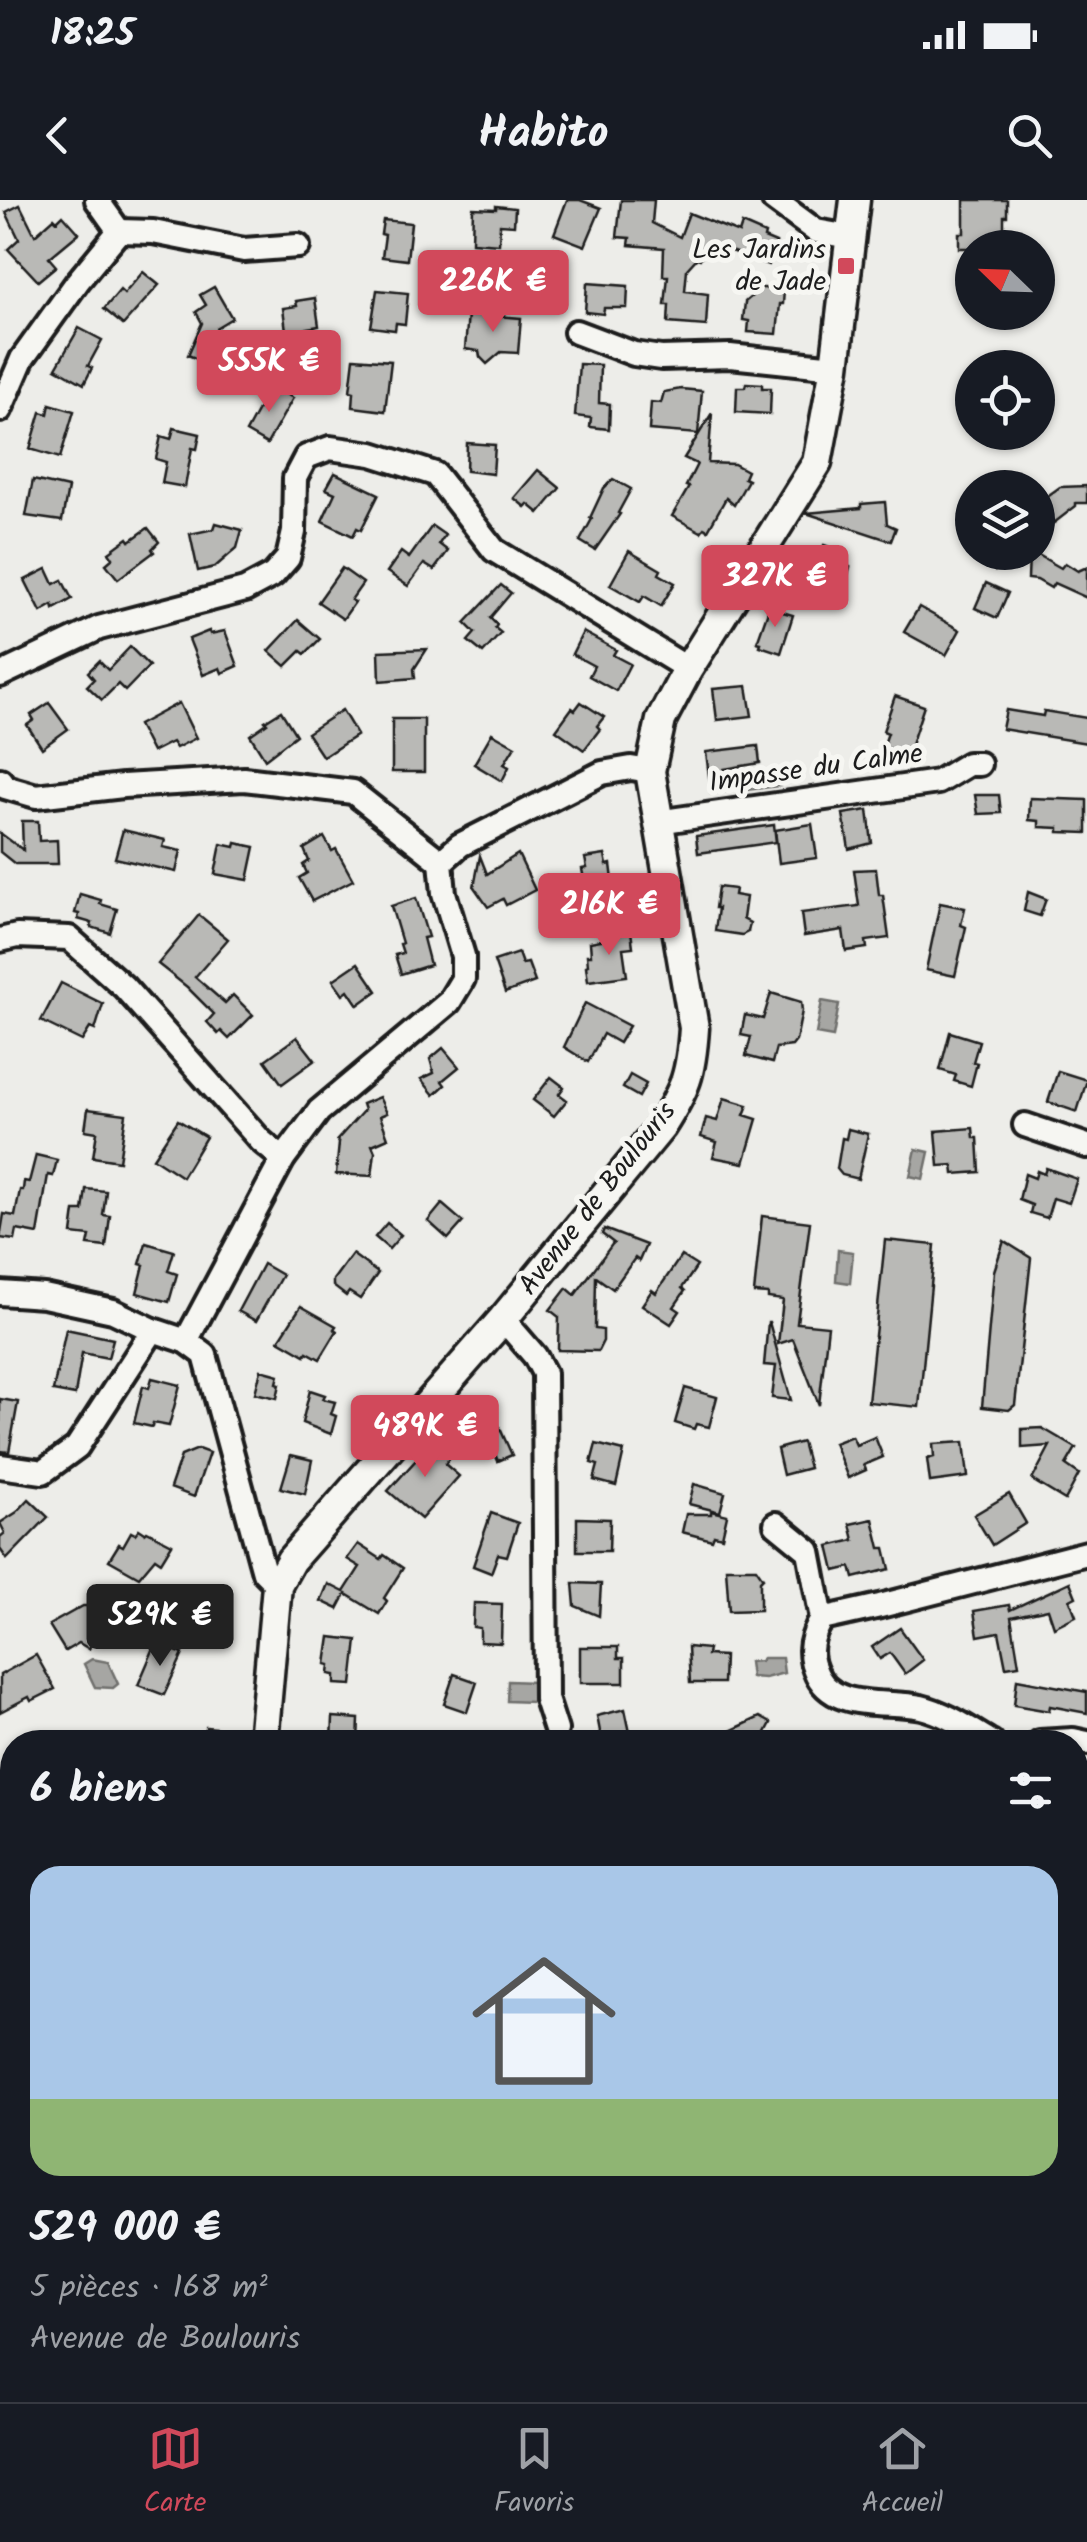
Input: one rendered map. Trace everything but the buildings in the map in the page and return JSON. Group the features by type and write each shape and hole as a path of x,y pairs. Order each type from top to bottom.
{"street":[{"path":"97,200 119,231"},
{"path":"774,200 816,231 850,237"},
{"name":"Avenue de Boulouris","path":"276,1585 291,1560 503,1319 661,1127 680,1096 691,1066 694,1028 650,771 661,720 688,670 817,463 835,367 856,200"},
{"path":"119,231 153,232 244,250 298,246"},
{"path":"0,410 22,359 119,231"},
{"path":"576,332 634,354 661,358 730,356 835,367"},
{"path":"0,674 99,628 245,590 274,575 288,558 294,532 294,478 306,456 330,448 372,454 435,474 494,550 688,670"},
{"name":"Impasse du Calme","path":"657,822 938,782 968,764 979,764"},
{"path":"441,862 460,845 602,773 631,768 650,771"},
{"path":"0,780 5,788 36,796 244,779 353,792 441,862 444,893 463,956 463,979 449,1002 319,1111 283,1159 186,1341"},
{"path":"0,940 16,936 69,938 124,987 261,1142 283,1159"},
{"path":"1025,1125 1087,1146"},
{"path":"0,1293 44,1296 113,1311 186,1341 205,1355 264,1572 276,1585 264,1730"},
{"path":"503,1319 535,1356 544,1373 546,1698 556,1730"},
{"path":"0,1466 42,1472 77,1447 153,1330"},
{"path":"776,1524 809,1551 822,1618 809,1653 817,1676 833,1692 852,1701 921,1707 971,1730"},
{"path":"822,1618 1087,1553"}],"shaded area":[{"path":"778,772 780,786 745,790 743,776"},
{"path":"822,1001 839,1004 833,1037 816,1034"},
{"path":"916,1149 929,1152 923,1179 910,1176"},
{"path":"838,1250 853,1252 850,1283 836,1281"},
{"path":"782,1658 784,1673 751,1677 749,1662"},
{"path":"92,1659 108,1662 118,1684 113,1688 95,1687 84,1664"},
{"path":"508,1681 534,1682 533,1702 507,1701"}],"place":[{"name":"Les Jardins de Jade","path":"846,266"}]}
